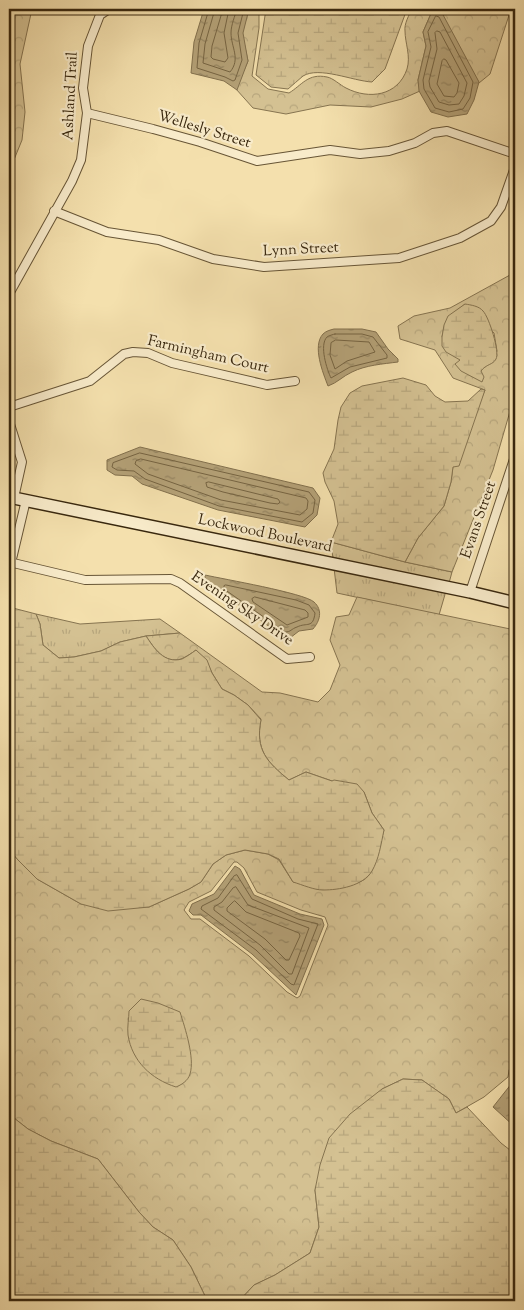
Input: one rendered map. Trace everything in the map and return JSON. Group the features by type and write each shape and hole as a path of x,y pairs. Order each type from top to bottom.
{"street":[{"name":"Ashland Trail","path":"9,294 72,181 81,160 87,113 83,88 88,46 100,16 109,9"},
{"name":"Wellesly Street","path":"87,113 162,131 257,161 330,150 360,154 388,151 415,143 433,133 447,131 515,154"},
{"name":"Lynn Street","path":"54,211 106,232 159,240 213,259 264,267 399,258 460,238 491,221 501,207 515,167"},
{"name":"Farmingham Court","path":"9,407 90,381 124,354 133,352 148,353 172,363 267,385 295,381"},
{"path":"9,421 22,462 11,497"},
{"name":"Evans Street","path":"470,592 515,456"},
{"name":"Lockwood Boulevard","path":"11,497 470,592 515,604"},
{"name":"Evening Sky Drive","path":"26,500 10,562 85,580 171,579 180,583 286,659 310,658"}],"green space":[{"path":"9,9 32,9 20,64 25,112 22,140 9,172"},
{"path":"249,9 259,9 259,28 252,76 268,89 289,93 306,80 320,76 334,80 355,92 373,94 390,90 403,78 408,64 405,28 412,9 433,9 423,32 426,46 418,80 420,91 402,99 371,107 330,105 286,114 253,108 236,89 248,61 242,33"},
{"path":"266,9 407,9 385,69 372,82 327,73 310,73 303,76 288,89 271,87 256,75"},
{"path":"439,9 511,9 490,74 479,83"},
{"path":"515,274 515,394 493,470 452,572 405,562 418,538 444,506 451,482 453,466 485,390 453,378 435,350 400,339 398,326 414,316 450,308","holes":["465,304 494,333 497,351 493,362 485,365 481,371 461,361 442,337 449,317"]},
{"path":"465,304 477,307 483,311 488,320 497,349 496,359 481,371 484,377 482,382 461,371 455,364 460,360 446,352 442,346 444,325 448,316"},
{"path":"403,378 426,385 435,396 445,402 468,401 481,389 485,390 459,466 453,467 444,506 418,538 405,562 331,542 338,524 334,501 323,473 334,449 341,407 350,393 362,386"},
{"path":"331,542 405,562 452,572 449,583 333,559"},
{"path":"334,568 446,591 439,615 337,593"},
{"path":"357,597 515,630 515,1062 509,1070 508,1077 484,1097 456,1113 449,1099 422,1080 403,1079 382,1089 315,1190 319,1227 310,1253 275,1275 254,1285 240,1300 215,1301 205,1296 191,1267 173,1240 153,1227 139,1212 98,1159 51,1141 28,1129 9,1112 9,849 37,879 81,904 149,907 201,882 213,864 226,855 245,850 268,854 279,860 293,882 335,886 357,883 365,879 371,872 375,862 384,830 372,813 364,792 306,772 289,780 274,767 264,754 260,739 261,719 248,705 222,689 206,660 196,650 181,659 169,659 160,654 146,636 180,633 262,692 280,693 318,702 330,690 340,665 330,640 336,617 349,615","holes":["234,862 237,862 244,868 257,892 301,910 325,917 328,925 300,996 297,998 287,992 249,956 200,919 191,919 184,910 189,902 211,891"]},
{"path":"9,607 36,614 40,624 43,645 59,658 101,651 120,642 146,636 160,654 170,659 182,659 196,650 207,660 212,673 222,689 248,705 261,720 260,740 264,754 274,767 289,780 306,772 332,781 357,784 364,792 372,813 384,830 378,856 372,871 357,884 336,889 320,890 293,882 279,859 268,854 245,850 226,855 213,864 201,882 149,907 108,911 81,904 37,879 9,849"},
{"path":"36,614 80,624 160,619 180,633 146,636 120,642 101,651 59,658 43,645 40,624"},
{"path":"141,999 158,1003 180,1012 189,1043 191,1067 188,1079 176,1087 167,1084 144,1068 138,1061 130,1044 128,1032 129,1011"},
{"path":"403,1079 422,1080 449,1099 456,1113 467,1107 501,1143 515,1154 515,1301 498,1297 488,1301 231,1301 240,1300 254,1285 275,1275 310,1253 319,1227 315,1190 320,1165 329,1138 350,1114 382,1089"},
{"path":"9,1112 28,1129 51,1141 98,1159 139,1212 153,1227 173,1240 191,1267 205,1296 215,1301 9,1301"}],"water":[{"path":"204,9 249,9 243,33 248,61 237,90 224,81 191,73 194,42"},
{"path":"433,9 441,11 479,82 474,100 467,114 448,117 431,112 419,91 418,80 426,46 423,32"},
{"path":"334,329 362,329 376,332 398,359 398,362 357,370 328,386 319,360 318,345 323,334"},
{"path":"140,447 313,488 320,498 317,515 305,527 218,510 142,484 132,476 115,475 107,470 107,460"},
{"path":"205,575 307,598 317,605 320,616 313,629 299,631 290,638 283,636 205,582"},
{"path":"235,866 240,869 254,895 300,914 322,919 324,925 296,995 252,954 201,915 193,915 189,911 192,904 214,894"},
{"path":"515,1069 515,1127 493,1107 512,1083"}]}
